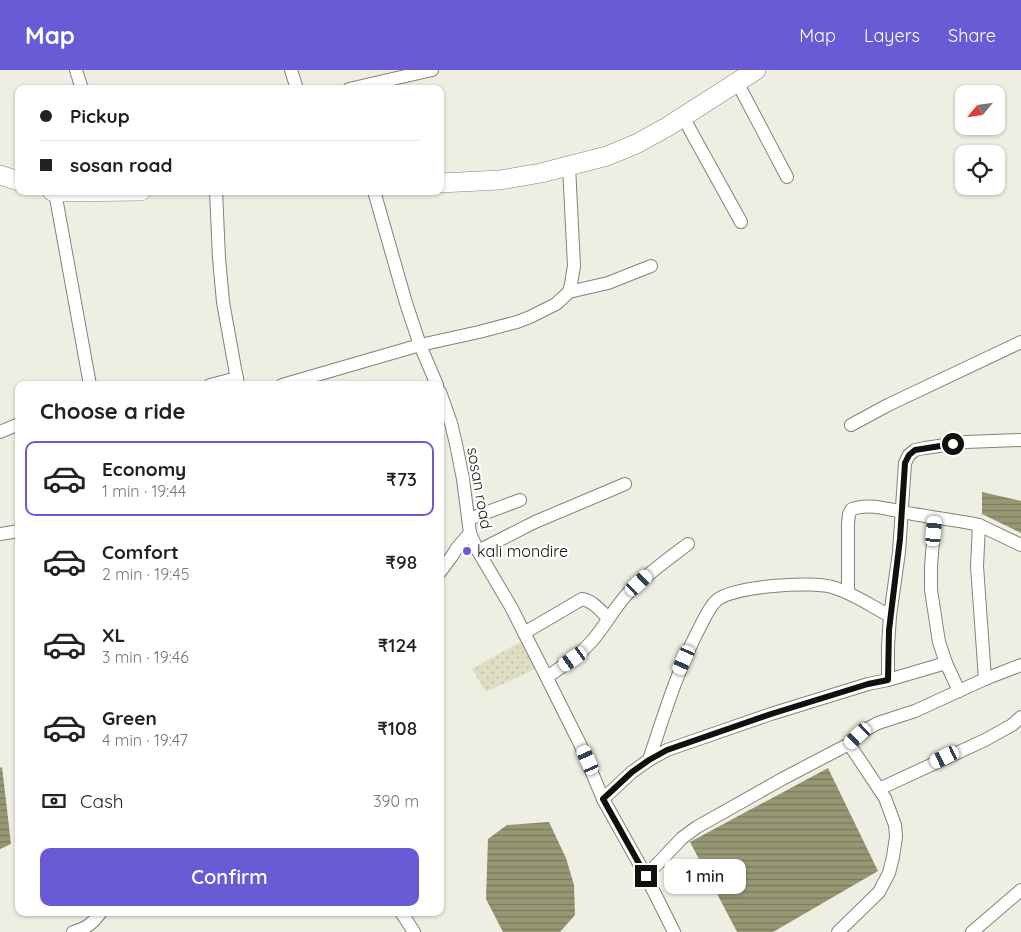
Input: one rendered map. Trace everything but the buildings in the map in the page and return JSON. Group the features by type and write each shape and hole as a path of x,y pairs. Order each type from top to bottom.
{"main road":[{"path":"444,183 500,180 541,173 607,156 667,127 746,74"},
{"path":"0,175 15,180"}],"street":[{"path":"76,70 81,85"},
{"path":"291,70 296,85"},
{"path":"366,85 432,70"},
{"path":"746,74 787,177"},
{"path":"683,117 741,222"},
{"path":"569,166 574,266 569,292"},
{"path":"54,195 89,381"},
{"path":"216,195 223,302 238,381"},
{"path":"375,195 406,302 420,345 435,381"},
{"path":"296,381 420,345 517,322 556,304 569,292 608,283 652,266"},
{"path":"851,425 888,405 1021,342"},
{"name":"sosan road","path":"444,403 456,444 470,533 547,677 580,744 603,799 646,876 674,932"},
{"path":"0,432 15,426"},
{"path":"888,680 890,616 899,552 905,463 909,455 915,450 966,442 1021,440"},
{"path":"478,551 535,522 626,484"},
{"path":"468,519 520,500"},
{"path":"848,593 849,514 852,509 859,506 869,506 979,526 1021,545"},
{"path":"935,518 931,590 939,642 959,691"},
{"path":"979,526 977,566 985,679"},
{"path":"0,534 15,531"},
{"path":"444,566 470,533"},
{"path":"547,677 583,650 594,639 619,604 649,573 688,544"},
{"path":"649,760 679,672 695,635 717,600 728,594 744,590 815,584 848,593 890,616"},
{"path":"524,633 582,599 592,602 608,618"},
{"path":"603,799 632,772 667,750 733,726 868,684 946,663"},
{"path":"646,876 682,838 697,826 849,744 867,729 878,723 915,711 1021,665"},
{"path":"880,789 985,740 1021,718"},
{"path":"838,932 879,892 889,873 896,837 895,825 885,798 849,744"},
{"path":"972,932 1021,890"},
{"path":"82,931 98,916"},
{"path":"404,916 414,932"}],"shaded area":[{"path":"982,492 1021,501 1021,533 982,514"},
{"path":"522,641 537,668 486,692 472,669"},
{"path":"2,767 11,844 0,849 0,768"},
{"path":"828,768 878,871 773,932 737,932 690,842"},
{"path":"549,822 566,858 574,885 575,915 560,932 503,932 486,899 488,839 507,825"}],"place":[{"name":"kali mondire","path":"467,551"}],"route":[{"path":"646,876 603,799 632,772 667,750 693,740 868,684 888,680 890,616 899,552 905,463 909,455 915,450 953,444"}]}
